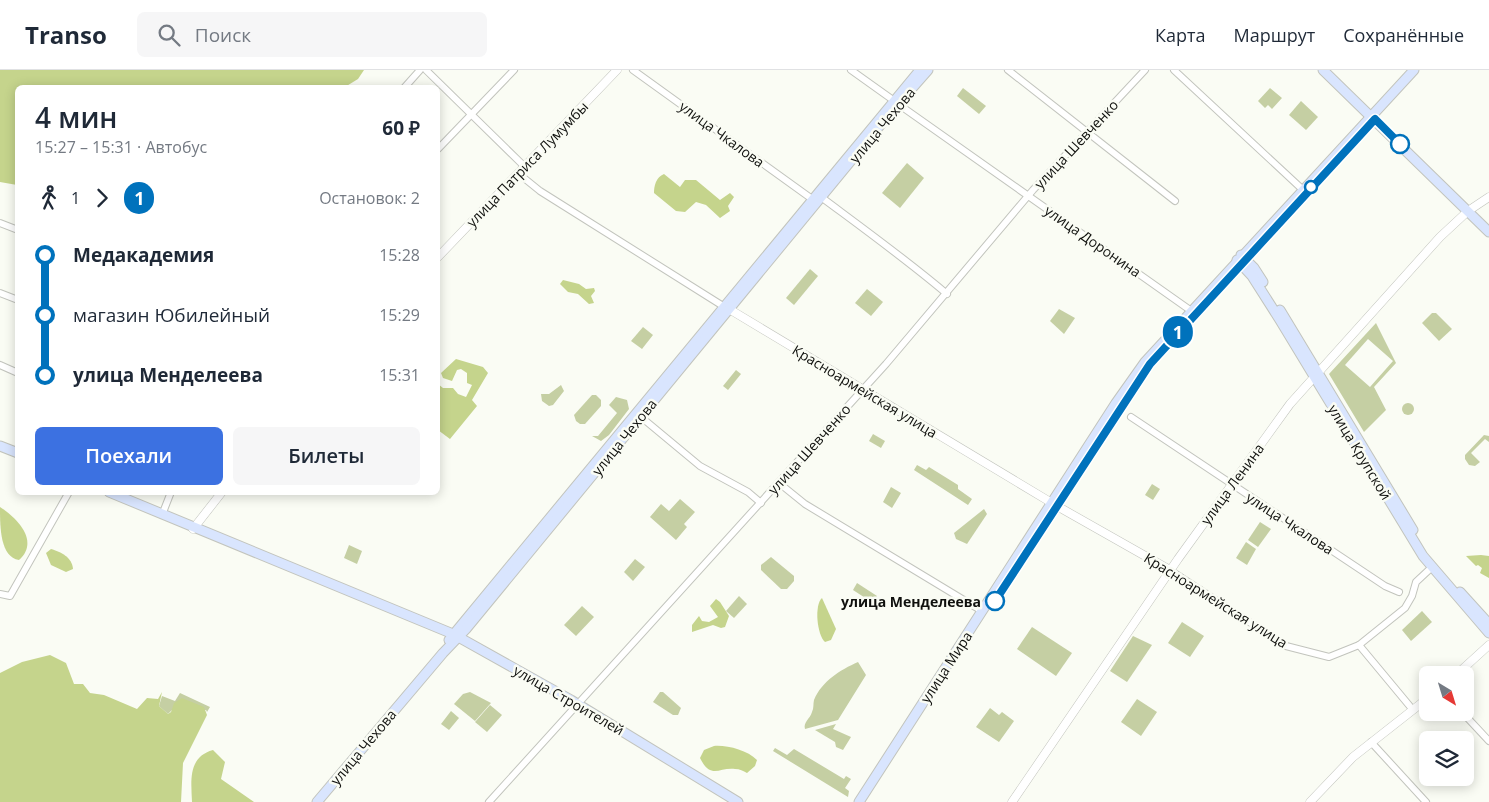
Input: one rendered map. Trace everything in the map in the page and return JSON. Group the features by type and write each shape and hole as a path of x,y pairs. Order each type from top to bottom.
{"main road":[{"name":"улица Чехова","path":"313,802 454,638 726,308 822,197 920,70"},
{"name":"улица Чехова","path":"726,308 812,199 895,102 928,70"},
{"path":"1323,70 1489,232"},
{"name":"улица Мира","path":"859,802 985,612 1144,362 1373,117 1414,70"},
{"name":"улица Мира","path":"1373,117 1421,70"},
{"path":"812,199 822,197"},
{"name":"улица Крупской","path":"1241,259 1316,373 1425,555 1489,633"},
{"path":"0,446 15,452"},
{"name":"улица Строителей","path":"116,495 393,610 454,638 576,706 738,802"},
{"name":"улица Крупской","path":"1434,566 1489,624"},
{"name":"улица Строителей","path":"576,706 727,802"},
{"name":"улица Мира","path":"866,802 924,706"},
{"name":"улица Чехова","path":"317,802 327,787"}],"street":[{"path":"407,85 420,70"},
{"path":"426,70 525,168"},
{"path":"440,147 514,70"},
{"name":"улица Патриса Лумумбы","path":"440,255 617,70"},
{"name":"улица Чкалова","path":"633,70 812,199"},
{"name":"улица Доронина","path":"850,70 1192,312"},
{"path":"1008,70 1175,201"},
{"name":"улица Шевченко","path":"489,802 779,483 947,294 1028,196 1145,70"},
{"path":"1174,70 1304,191"},
{"name":"Красноармейская улица","path":"519,174 540,191 726,308 1054,504 1170,570 1286,646 1329,657 1359,645 1405,608 1416,582 1434,566"},
{"path":"822,197 900,258 916,267 947,294"},
{"name":"улица Ленина","path":"1012,802 1170,570 1231,484 1316,373 1440,237 1468,211 1489,197"},
{"path":"0,223 15,229"},
{"path":"0,293 15,299"},
{"path":"0,365 15,372"},
{"path":"638,414 700,466 748,492 761,503"},
{"name":"улица Чкалова","path":"1132,417 1385,586 1399,592"},
{"path":"779,483 805,504 985,612"},
{"path":"0,594 10,596 67,495"},
{"path":"162,515 170,495"},
{"path":"194,528 220,495"},
{"path":"1466,666 1489,644"},
{"path":"1359,645 1413,710"},
{"path":"1310,802 1349,761 1419,705"},
{"path":"1470,721 1489,741"},
{"path":"1371,742 1426,802"}],"green space":[{"path":"0,70 364,70 358,79 348,85 15,85 15,185 0,182"},
{"path":"963,88 986,106 979,114 957,96"},
{"path":"1270,88 1282,98 1272,109 1268,105 1265,108 1258,101"},
{"path":"1301,101 1318,117 1306,130 1289,115"},
{"path":"907,163 924,178 900,208 882,193"},
{"path":"664,174 680,187 685,180 696,180 720,200 730,193 734,197 728,206 730,211 720,218 706,205 696,202 685,212 676,211 654,193 657,179"},
{"path":"810,269 818,276 794,305 786,298"},
{"path":"563,280 579,284 586,289 594,288 595,291 591,296 594,303 589,304 578,294 568,292 560,284"},
{"path":"867,289 883,302 871,316 855,303"},
{"path":"1059,309 1075,318 1064,334 1050,321"},
{"path":"1432,313 1436,313 1452,329 1439,341 1422,323"},
{"path":"1376,323 1396,363 1374,387 1386,410 1364,432 1329,374","holes":["1368,339 1393,361 1370,387 1345,365"]},
{"path":"643,327 653,335 642,349 631,341"},
{"path":"456,359 483,367 488,373 472,400 477,406 450,439 440,432 440,386 443,388 453,388 458,394 466,397 472,385 467,383 467,373 461,369 457,370 452,381 443,378 441,373"},
{"path":"736,370 741,374 728,390 723,386"},
{"path":"561,385 564,391 553,405 549,406 542,401 541,394 549,394"},
{"path":"592,395 596,395 601,400 601,406 585,424 580,424 576,421 574,415"},
{"path":"616,397 627,400 629,409 609,435 601,441 592,436 598,436 617,413 609,405"},
{"path":"1406,403 1410,403 1414,409 1410,415 1406,415 1402,411 1402,407"},
{"path":"873,434 885,441 881,448 869,441"},
{"path":"1484,435 1489,436 1489,442 1485,439 1471,453 1480,462 1475,466 1469,465 1465,455"},
{"path":"917,465 926,470 929,467 958,485 958,489 972,499 968,505 914,470"},
{"path":"1152,484 1160,489 1153,500 1145,495"},
{"path":"891,487 901,493 892,508 883,502"},
{"path":"680,499 695,512 684,524 687,527 676,540 650,517 661,504 669,511"},
{"path":"0,507 13,517 24,530 27,538 25,553 19,560 13,558 8,553 2,540"},
{"path":"984,509 987,514 967,544 956,539 954,533"},
{"path":"1260,522 1271,529 1258,547 1248,540"},
{"path":"1246,542 1256,549 1247,565 1236,558"},
{"path":"349,545 362,551 357,564 344,558"},
{"path":"51,549 62,553 68,558 73,569 66,572 51,565 46,553"},
{"path":"1466,556 1489,556 1489,578 1480,573 1482,568 1478,565 1476,566"},
{"path":"771,557 794,576 794,581 787,589 781,589 761,570 761,565"},
{"path":"635,559 645,567 633,581 624,572"},
{"path":"857,583 877,596 873,603 853,590"},
{"path":"739,596 747,604 734,618 726,611"},
{"path":"822,598 836,629 831,640 825,642 818,627 817,613"},
{"path":"716,599 729,616 725,627 721,628 713,625 692,632 692,625 699,616 702,621 709,622 718,617 710,606"},
{"path":"582,606 594,617 576,636 564,625"},
{"path":"1422,611 1432,622 1411,641 1402,630"},
{"path":"1182,622 1204,636 1190,657 1168,643"},
{"path":"1032,627 1072,653 1056,676 1017,649"},
{"path":"1133,636 1152,645 1127,682 1110,671"},
{"path":"50,655 66,663 74,684 83,684 90,693 104,695 137,709 147,698 158,699 162,692 159,706 168,714 171,712 174,703 182,698 204,707 207,715 183,763 181,802 0,802 0,673 22,662"},
{"path":"858,662 866,675 838,720 805,729 805,724 813,711 817,693 838,673"},
{"path":"470,692 491,703 475,721 454,704 463,694"},
{"path":"660,692 663,692 681,708 678,715 673,715 653,702"},
{"path":"180,693 210,707 207,712 206,710 172,710 168,714 159,706 162,696 175,701"},
{"path":"1137,699 1157,712 1141,736 1121,722"},
{"path":"490,705 502,715 487,732 475,722"},
{"path":"990,708 999,715 1002,712 1014,721 999,742 976,727"},
{"path":"451,711 459,718 449,730 441,724"},
{"path":"836,724 833,729 851,737 843,750 836,747 835,742 815,730"},
{"path":"714,746 731,747 748,753 757,760 755,766 747,773 737,769 712,771 704,765 700,758 704,750"},
{"path":"775,748 787,755 794,749 844,779 846,776 851,779 845,788 849,791 848,797 773,751"},
{"path":"213,750 225,762 221,779 254,802 192,802 191,786 195,764 205,753"}],"bus line":[{"name":"1","path":"995,601 1121,406 1141,376 1162,350 1375,119 1400,144"}],"place":[{"name":"улица Менделеева","path":"995,601"}]}
